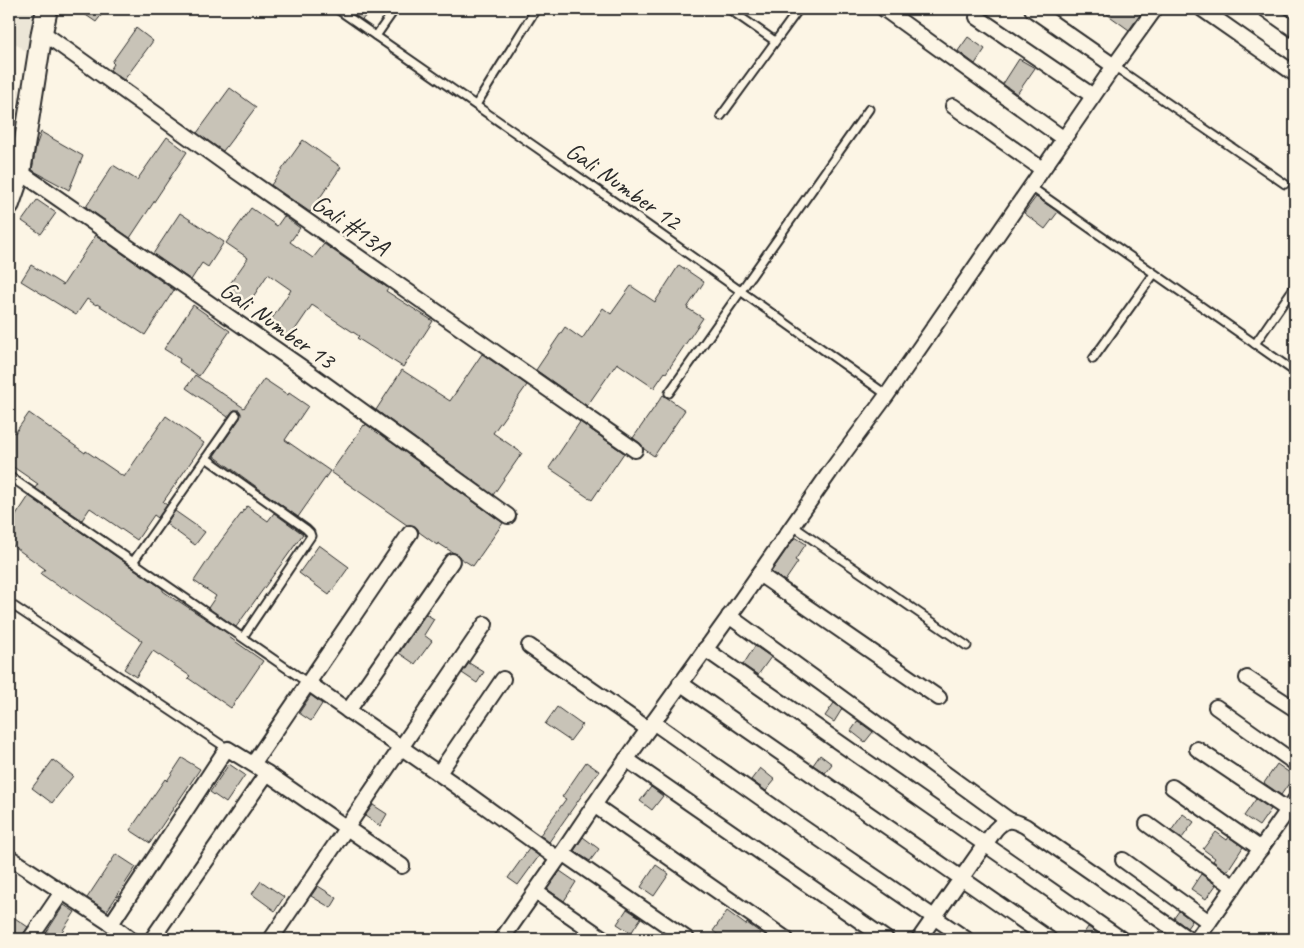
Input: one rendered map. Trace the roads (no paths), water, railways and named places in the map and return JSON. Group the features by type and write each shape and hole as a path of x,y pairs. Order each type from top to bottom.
{"main road":[{"path":"9,204 20,172 47,9"}],"street":[{"path":"884,9 1064,139"},
{"path":"1032,9 1114,66"},
{"path":"502,939 626,759 886,396 1042,169 1156,9"},
{"path":"1202,9 1295,74"},
{"path":"1265,9 1295,30"},
{"path":"977,18 1093,96"},
{"name":"Gali #13A","path":"42,32 237,172 635,450"},
{"path":"953,106 1042,169"},
{"name":"Gali Number 13","path":"20,172 300,366 508,516"},
{"path":"253,764 410,533"},
{"path":"348,711 452,561"},
{"path":"759,574 938,698"},
{"path":"729,616 1009,820"},
{"path":"271,939 485,624"},
{"path":"529,646 651,725 966,939"},
{"path":"705,649 1121,939"},
{"path":"1247,678 1295,709"},
{"path":"438,773 503,679"},
{"path":"308,683 560,856 687,939"},
{"path":"680,684 1049,939"},
{"path":"1216,707 1295,763"},
{"path":"110,924 228,749 267,773 402,866"},
{"path":"1197,749 1292,805 1197,939"},
{"path":"626,759 886,939"},
{"path":"152,939 267,773"},
{"path":"1172,787 1261,849"},
{"path":"594,805 786,939"},
{"path":"919,939 1002,822 1009,820 1016,821 1025,826 1188,939"},
{"path":"1147,824 1234,887"},
{"path":"9,857 110,924 126,938"},
{"path":"1123,860 1209,922"},
{"path":"30,939 62,892"},
{"path":"536,892 604,939"}],"lane":[{"name":"Gali Number 12","path":"338,9 622,207 886,396"},
{"path":"376,36 395,9"},
{"path":"476,106 536,9"},
{"path":"729,9 775,42"},
{"path":"721,116 799,9"},
{"path":"1114,66 1284,184"},
{"path":"669,393 869,109"},
{"path":"1031,187 1295,372"},
{"path":"1093,359 1154,274"},
{"path":"1255,344 1295,286"},
{"path":"134,562 236,415"},
{"path":"206,458 306,529 311,536 242,637"},
{"path":"9,476 308,683"},
{"path":"793,526 967,646"},
{"path":"9,603 228,749"}]}
